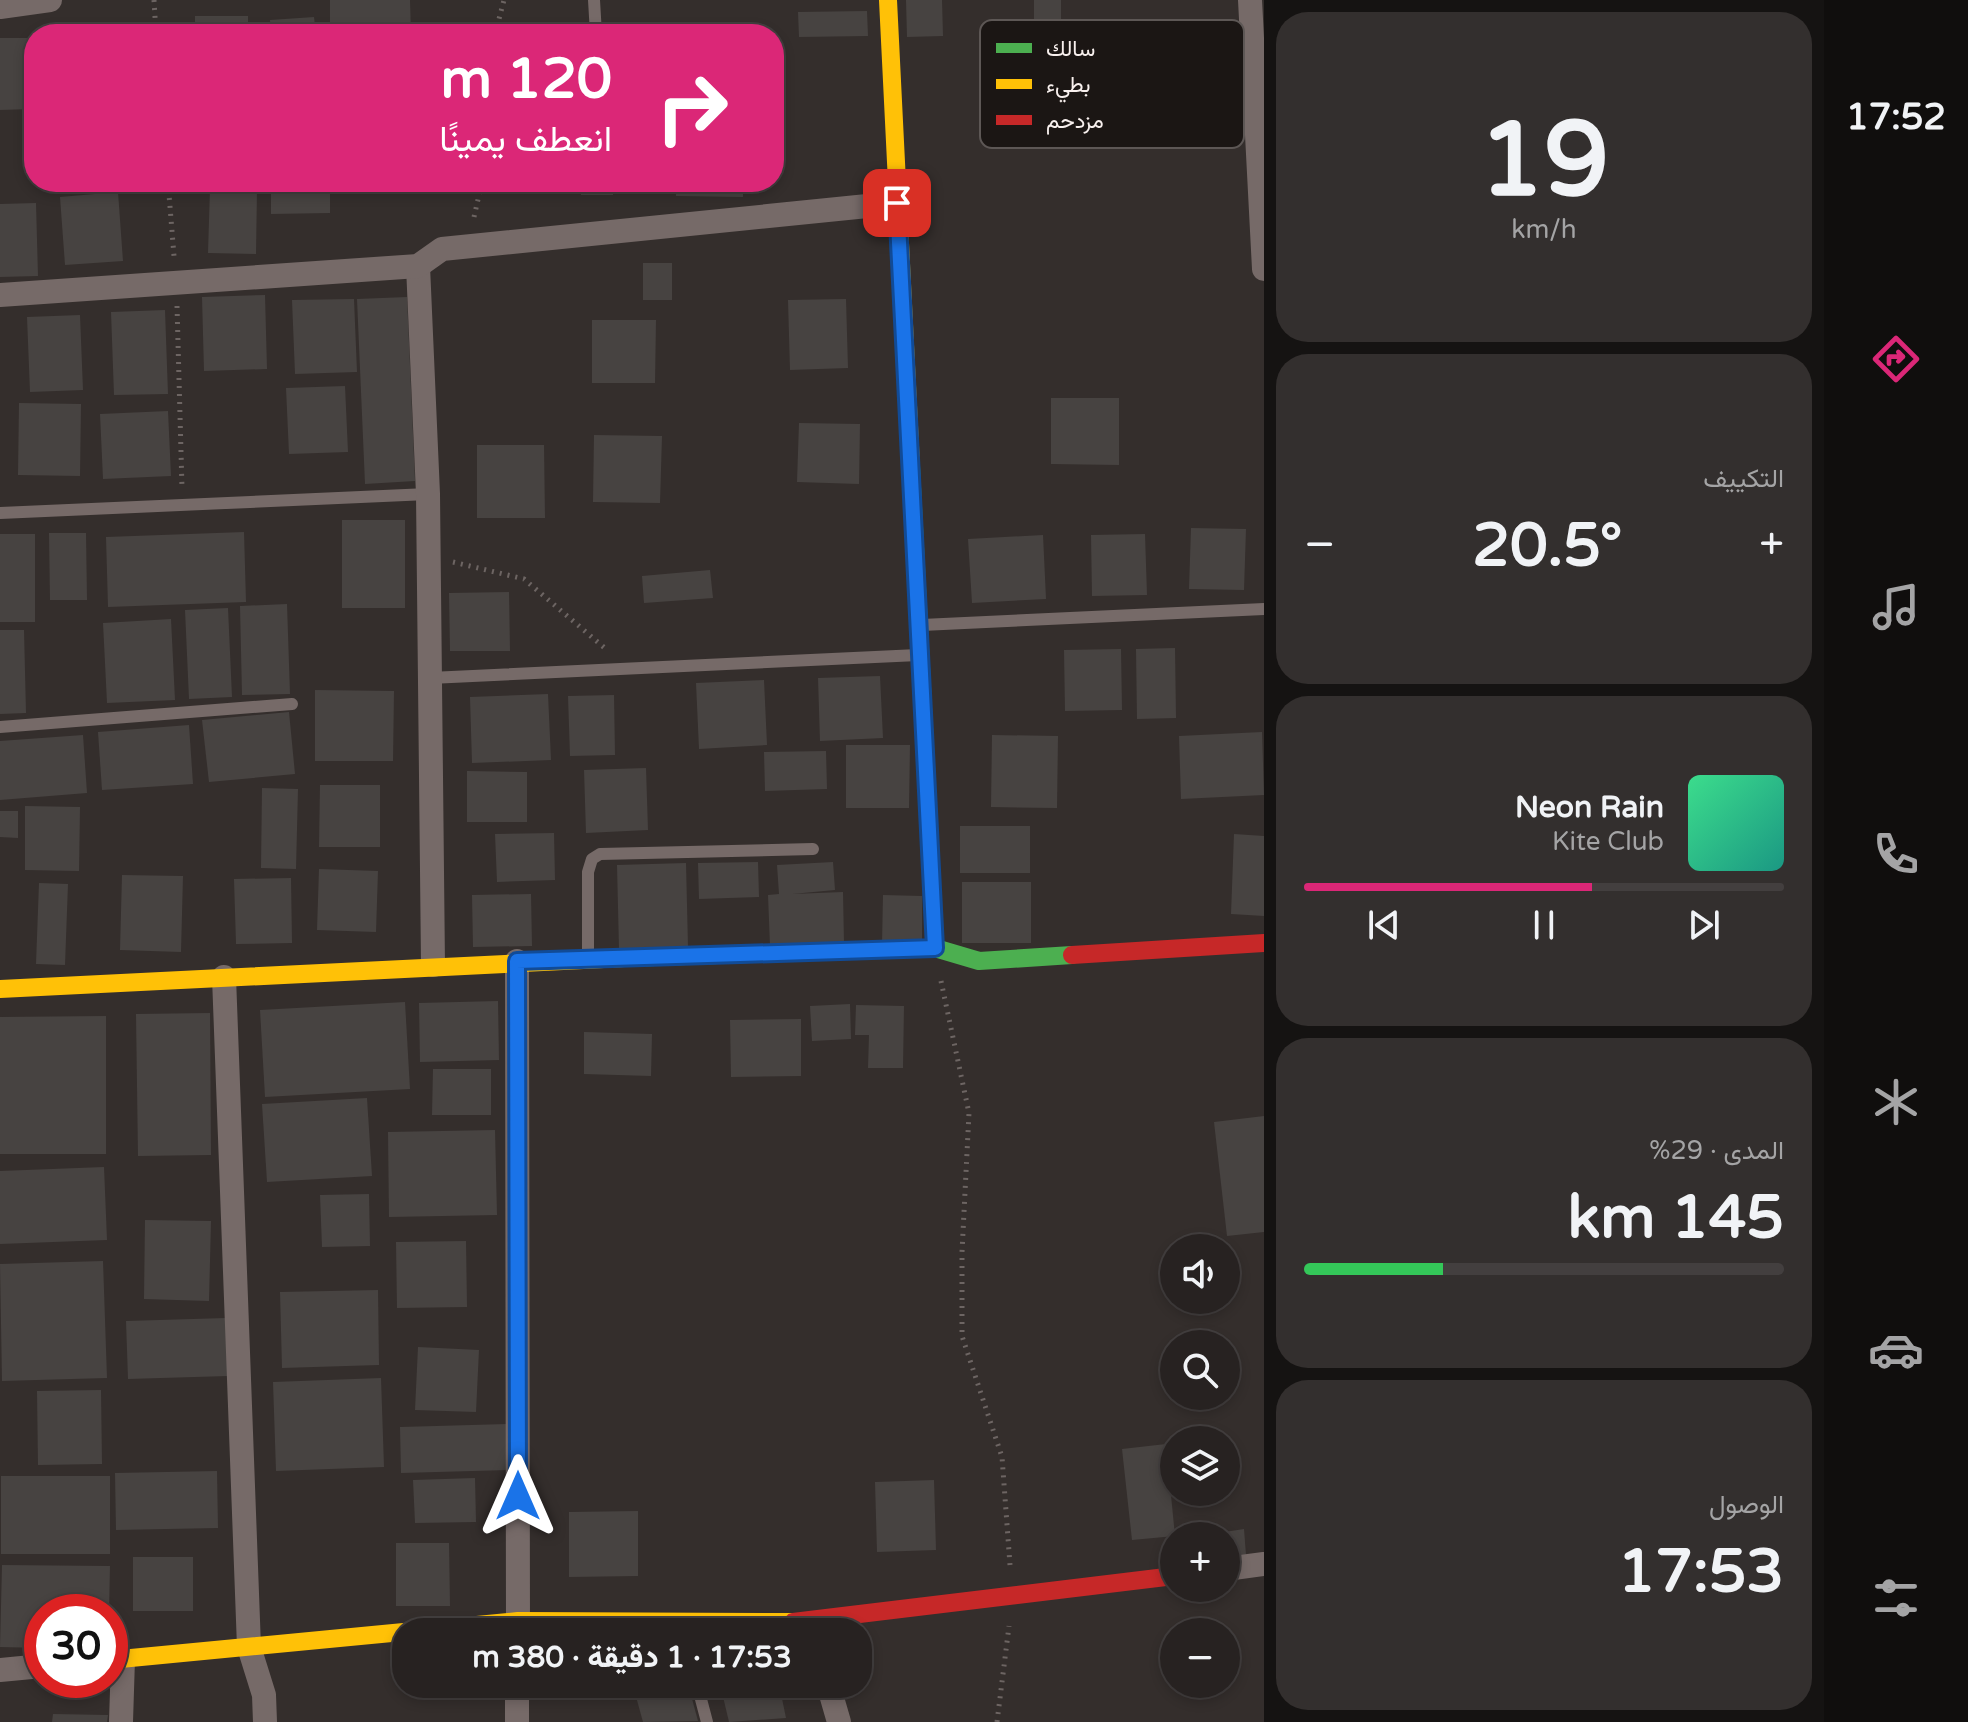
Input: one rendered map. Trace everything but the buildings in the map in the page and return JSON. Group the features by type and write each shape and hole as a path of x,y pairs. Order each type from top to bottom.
{"street":[{"path":"0,7 50,0"},
{"path":"888,0 935,948"},
{"path":"1250,0 1264,269"},
{"path":"0,295 418,266 442,249 897,203"},
{"path":"418,266 428,494 433,965"},
{"path":"0,989 517,961 935,948 979,961 1264,943"},
{"path":"517,961 518,1618"},
{"path":"224,977 249,1647 264,1695 265,1722"},
{"path":"1240,1567 1264,1564"},
{"path":"869,1618 1160,1578"},
{"path":"128,1659 392,1636"},
{"path":"0,1670 24,1668"},
{"path":"119,1698 121,1722"},
{"path":"517,1698 517,1722"},
{"path":"832,1698 839,1722"}],"lane":[{"path":"594,0 595,24"},
{"path":"0,513 428,494"},
{"path":"918,626 1264,609"},
{"path":"430,678 920,655"},
{"path":"0,727 292,704"},
{"path":"588,959 588,872 592,859 600,854 813,849"},
{"path":"701,1698 707,1722"}],"path":[{"path":"154,0 155,24"},
{"path":"498,24 504,0"},
{"path":"169,192 176,283 182,505"},
{"path":"429,558 524,579 568,620 631,668"},
{"path":"935,948 969,1113 962,1252 962,1336 1002,1457 1012,1596 997,1722"}],"traffic: fast":[{"path":"911,466 935,948"},
{"path":"624,958 935,948 979,961 1072,955"}],"traffic: slow":[{"path":"888,0 911,466"},
{"path":"0,989 624,958"},
{"path":"128,1658 392,1633"}],"traffic: jam":[{"path":"1072,955 1264,943"},
{"path":"826,1618 1160,1578"}],"route":[{"path":"518,1496 517,961 935,948 897,203"}]}
